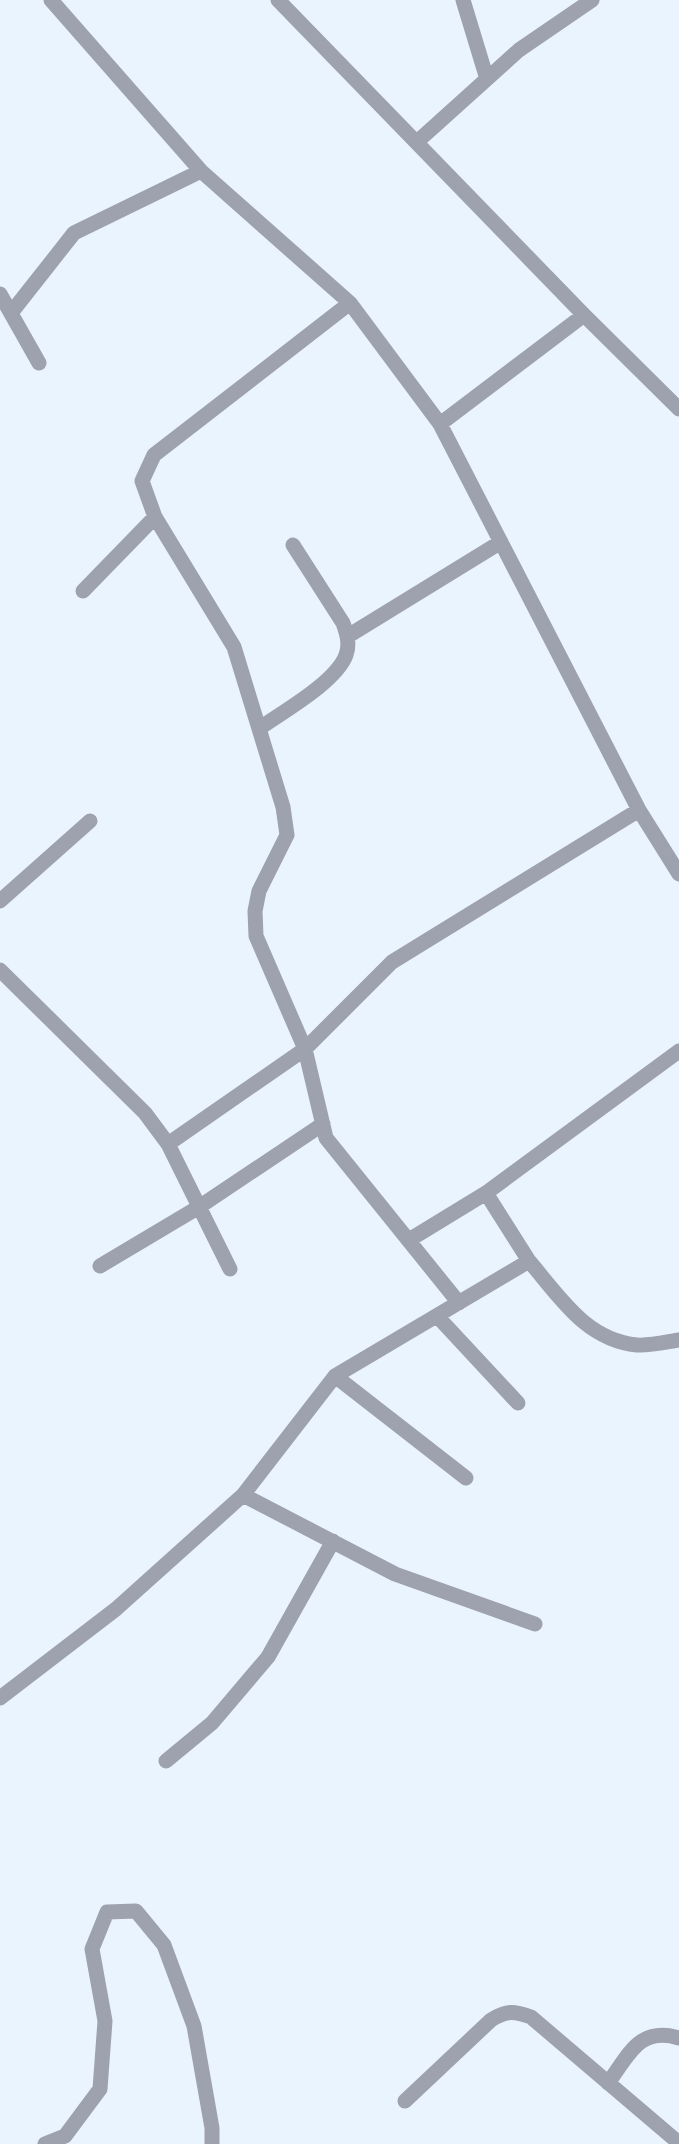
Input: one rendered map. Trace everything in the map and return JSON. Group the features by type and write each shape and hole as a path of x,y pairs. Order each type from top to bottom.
{"street":[{"path":"51,0 201,171 350,303 440,424 639,810 679,874"},
{"path":"278,0 418,141 584,315 679,409"},
{"path":"464,0 487,79"},
{"path":"418,141 519,50 592,0"},
{"path":"10,313 74,233 201,171"},
{"path":"0,294 39,363"},
{"path":"350,303 154,455 142,481 154,517 234,647 283,807 287,835 259,891 255,911 256,936 305,1050 326,1138 459,1303"},
{"path":"440,424 584,315"},
{"path":"82,591 154,517"},
{"path":"348,636 501,542"},
{"path":"260,728 333,674 346,655 348,636 293,545"},
{"path":"168,1144 305,1050 392,962 639,810"},
{"path":"0,901 90,820"},
{"path":"0,970 145,1113 168,1144 230,1269"},
{"path":"409,1240 486,1193 679,1051"},
{"path":"100,1266 200,1207 323,1124"},
{"path":"486,1193 529,1262 583,1324 608,1339 639,1345 679,1340"},
{"path":"0,1698 116,1609 243,1495 335,1376 529,1262"},
{"path":"437,1316 518,1403"},
{"path":"335,1376 466,1478"},
{"path":"243,1495 395,1574 535,1624"},
{"path":"166,1761 212,1723 268,1657 333,1541"},
{"path":"45,2144 66,2136 100,2089 105,2021 92,1949 107,1912 136,1911 164,1945 194,2026 212,2128 212,2144"},
{"path":"405,2101 491,2020 507,2011 531,2017 679,2143"},
{"path":"608,2083 638,2042 650,2035 667,2034 679,2038"}]}
